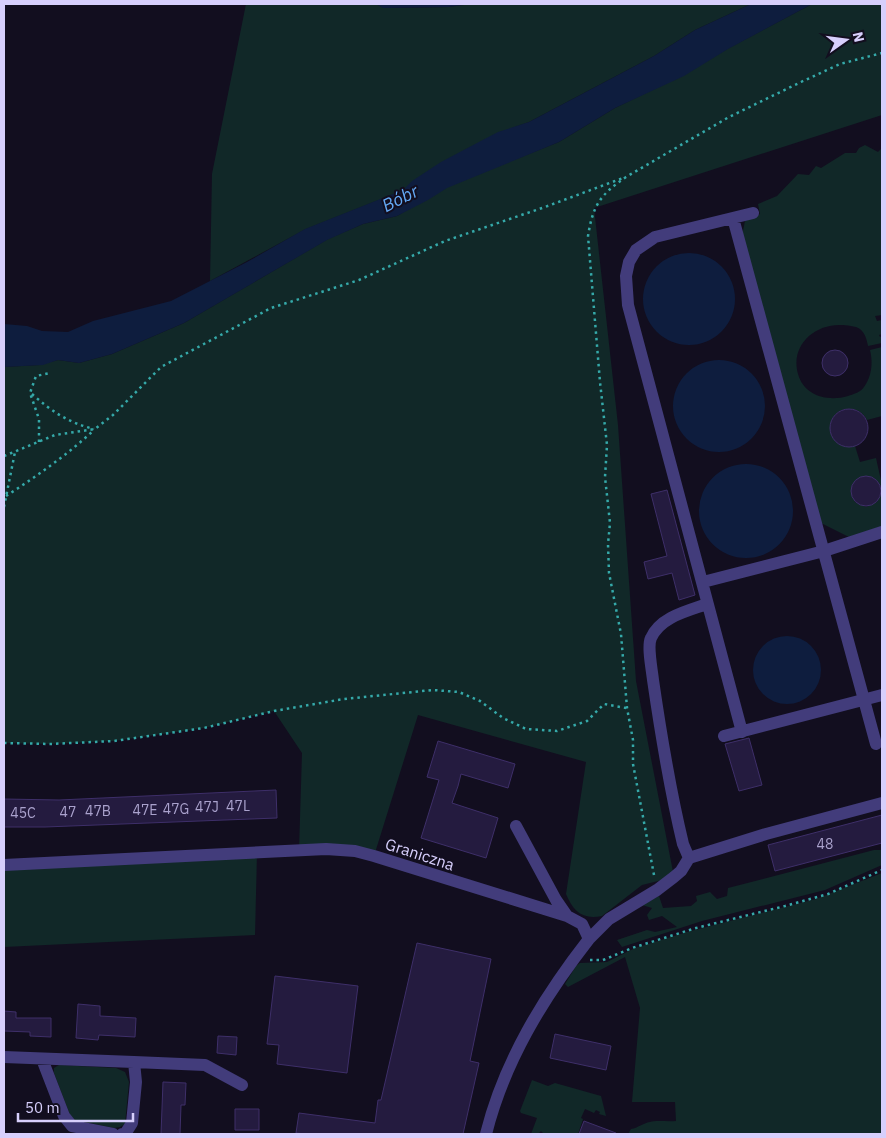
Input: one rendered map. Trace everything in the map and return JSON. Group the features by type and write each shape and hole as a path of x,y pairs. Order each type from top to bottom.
{"street":[{"path":"742,732 628,306 626,276 629,262 636,250 655,237 753,213"},
{"path":"733,218 876,744"},
{"path":"703,582 824,551 882,532"},
{"path":"689,858 683,844 664,752 651,663 650,640 660,625 678,614 708,604"},
{"path":"724,736 882,695"},
{"path":"486,1134 493,1105 510,1064 535,1018 574,959 589,939 609,919 657,890 681,871 689,858 766,834 882,803"},
{"path":"516,826 556,900 567,916"},
{"name":"Graniczna","path":"4,865 173,856 336,850 356,852 567,916 582,924 589,939"},
{"path":"4,1057 205,1065 242,1085"},
{"path":"42,1059 64,1116 72,1126 113,1134"},
{"path":"122,1134 125,1134 132,1123 136,1082 134,1062"}],"path":[{"path":"6,496 59,459 114,415 161,367 271,308 359,280 445,241 626,177"},
{"path":"39,442 39,419 30,394 36,376 50,373"},
{"path":"30,394 62,418 78,425 95,429"},
{"path":"4,456 55,436 95,429"},
{"path":"4,507 15,452"},
{"path":"4,743 50,744 114,741 204,728 274,711 344,699 433,690 459,692 480,701 503,718 526,729 557,731 588,721 604,704 627,708"},
{"path":"574,959 602,960 632,948 696,928 828,894 882,870"}],"green space":[{"path":"246,4 376,4 384,8 448,7 471,4 751,4 695,30 654,56 529,122 501,132 404,190 306,229 210,281 212,174"},
{"path":"812,4 882,4 882,115 594,208 618,425 636,681 674,877 642,885 602,916 589,917 579,913 566,894 586,762 418,715 374,856 299,851 302,753 274,711 204,728 114,741 50,744 4,743 4,367 39,365 58,360 79,363 112,354 184,323 328,239 363,224 397,216 446,187 559,142 615,108 683,75 727,49"},
{"path":"865,145 878,152 882,148 882,315 875,316 877,321 882,320 882,334 879,335 880,337 882,336 882,343 868,346 862,331 854,326 822,328 806,339 801,346 796,364 801,382 811,392 818,396 840,398 855,394 863,389 871,369 870,350 882,347 882,416 867,420 863,414 852,409 843,410 836,414 832,420 832,435 837,442 844,446 855,446 860,462 876,458 882,485 880,486 874,478 870,477 859,478 854,483 851,491 855,502 866,507 877,502 882,489 882,528 849,537 821,523 742,236 745,221 760,214 758,204 777,196 798,174 809,175 816,166 821,168 845,153 856,153 859,148"},
{"path":"874,850 882,850 882,865 825,890 702,921 622,947 617,940 647,930 655,932 677,927 662,916 649,920 647,915 652,908 642,905 659,896 663,908 691,906 697,901 696,896 710,892 717,899 727,896 728,888"},
{"path":"257,853 255,935 4,947 4,865"},
{"path":"882,873 882,1134 628,1134 631,1129 647,1123 676,1121 675,1102 632,1102 640,1008 625,957 568,987 565,984 576,966 580,963 607,962 635,948 687,932 816,899"},
{"path":"59,1065 116,1068 125,1072 129,1082 125,1124 114,1128 75,1120 70,1115 54,1073 54,1068"},
{"path":"532,1080 548,1086 555,1083 601,1096 606,1116 599,1114 600,1112 596,1110 594,1113 585,1109 578,1134 544,1134 541,1131 538,1134 531,1134 537,1118 520,1111"}],"water":[{"path":"376,4 471,4 448,7 383,8"},
{"name":"Bóbr","path":"751,4 812,4 728,49 684,76 615,108 559,142 447,188 397,216 363,224 327,240 184,323 112,354 79,363 58,360 43,365 4,367 4,324 27,326 42,331 68,332 93,321 171,301 247,262 305,229 403,190 412,181 441,162 498,132 529,122 654,56 695,30"},
{"path":"689,253 707,257 721,267 731,281 735,299 731,317 721,331 707,341 689,345 671,341 657,331 647,317 643,299 647,281 657,267 671,257"},
{"path":"719,360 737,363 752,373 762,388 765,406 762,424 752,439 737,449 719,452 701,449 686,439 676,424 673,406 676,388 686,373 701,363"},
{"path":"737,464 755,464 780,477 790,493 793,511 790,529 780,545 755,558 737,558 712,545 699,520 699,502 712,477"},
{"path":"794,636 806,642 815,651 821,663 819,683 811,694 794,704 780,704 763,694 755,683 753,663 763,646 774,638"}],"building":[{"path":"835,350 844,354 848,363 844,372 835,376 826,372 822,363 826,354"},
{"path":"849,409 863,414 868,428 863,442 849,447 835,442 830,428 835,414"},
{"path":"866,476 877,480 881,491 877,502 866,506 855,502 851,491 855,480"},
{"path":"667,490 695,595 679,600 672,573 648,579 644,562 667,556 651,494"},
{"path":"749,738 762,785 739,791 725,744"},
{"path":"438,741 515,764 508,788 461,774 452,803 498,818 486,858 421,838 439,780 427,777"},
{"path":"276,790 277,818 4,827 4,799 59,800"},
{"path":"882,815 882,843 775,871 768,845"},
{"path":"417,943 491,959 470,1061 479,1063 463,1134 296,1133 299,1113 375,1123 378,1100 381,1100"},
{"path":"275,976 358,986 347,1073 277,1064 279,1045 267,1044"},
{"path":"78,1004 100,1006 100,1016 136,1018 135,1037 99,1035 98,1040 76,1038"},
{"path":"4,1011 16,1012 16,1018 51,1018 51,1037 30,1036 30,1032 4,1031"},
{"path":"555,1034 611,1046 606,1070 550,1058"},
{"path":"218,1036 237,1037 236,1055 217,1053"},
{"path":"163,1082 186,1083 185,1105 181,1105 180,1134 161,1134"},
{"path":"235,1109 259,1109 259,1130 235,1130"},
{"path":"584,1121 616,1133 616,1134 579,1134"}]}
